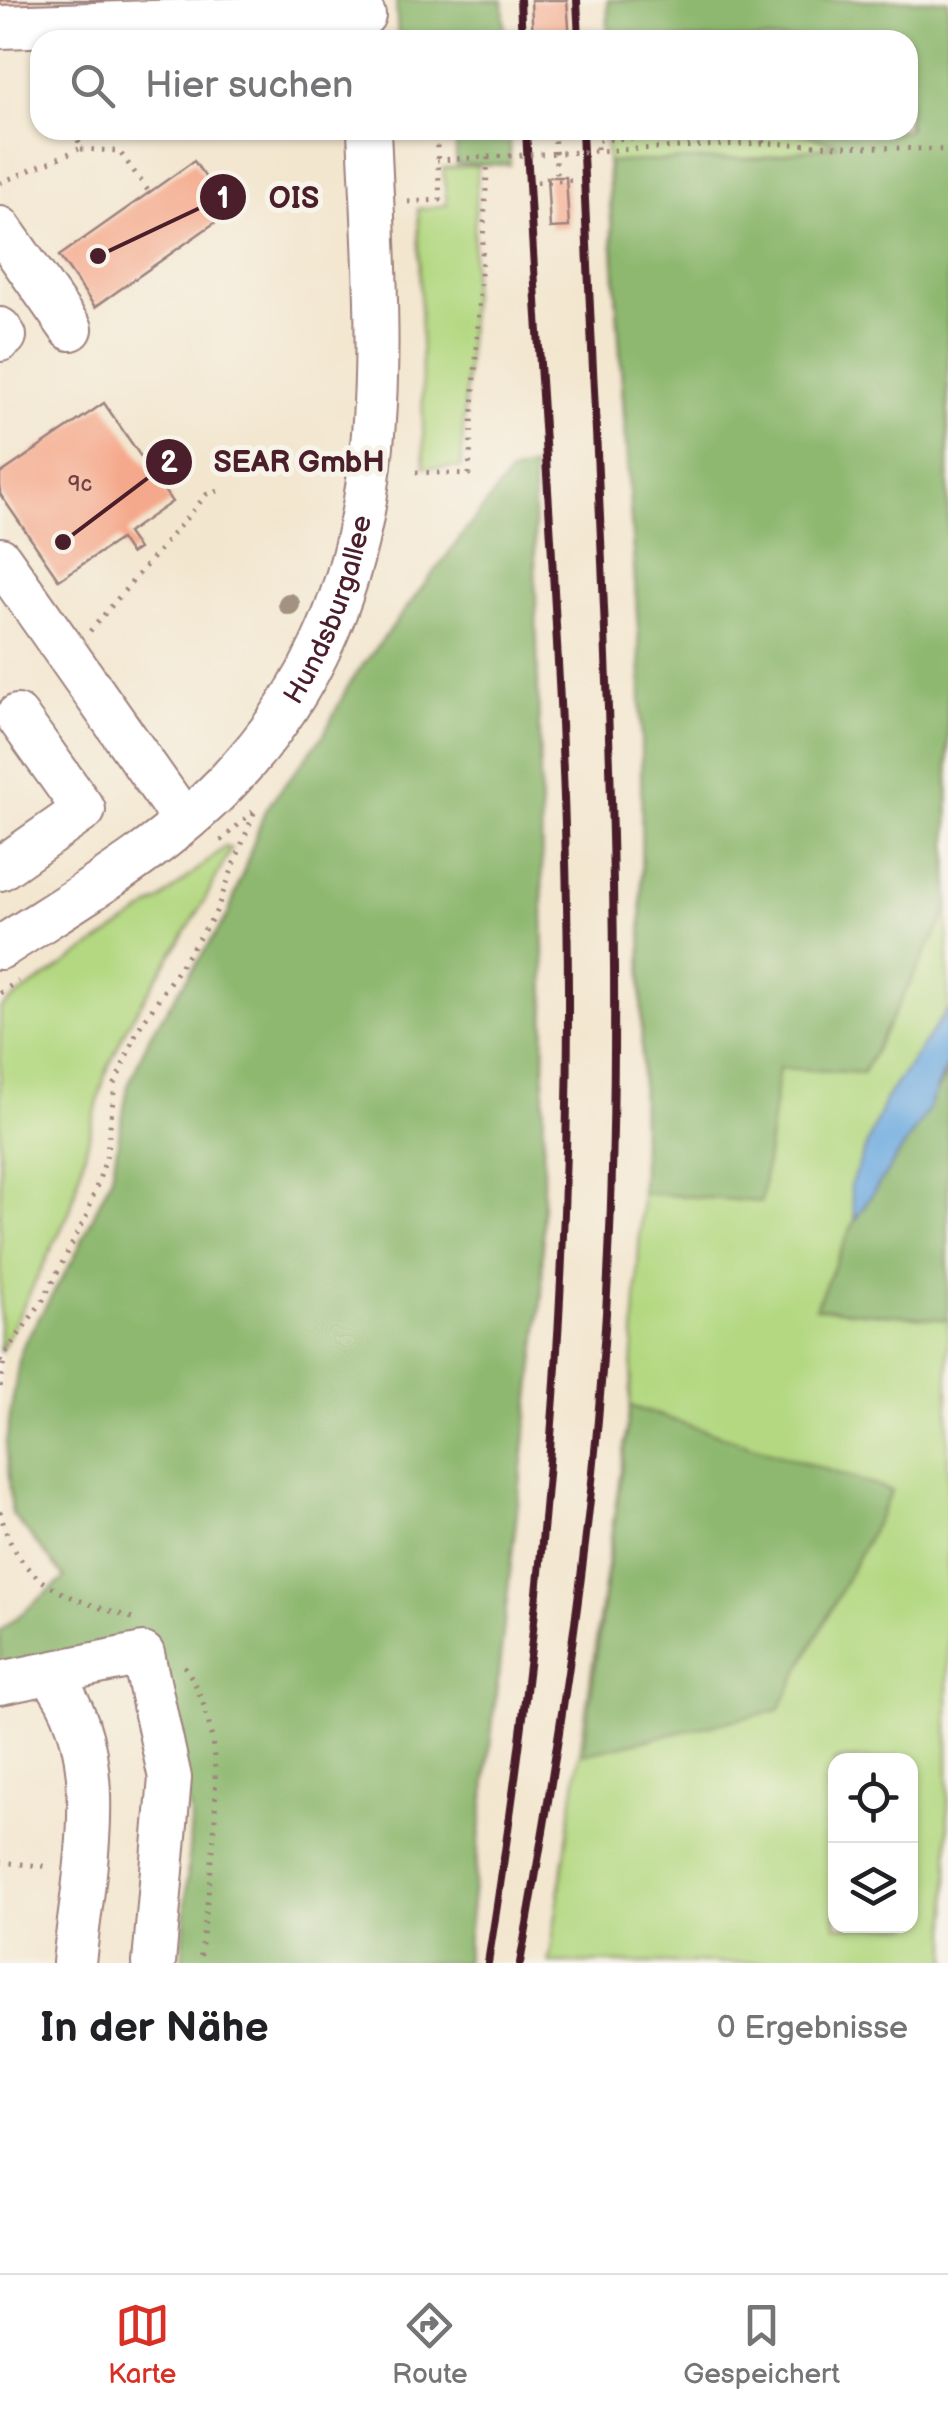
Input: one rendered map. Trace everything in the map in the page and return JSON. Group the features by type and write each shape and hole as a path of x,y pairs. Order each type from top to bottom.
{"street":[{"path":"0,27 364,18"},
{"name":"Hundsburgallee","path":"0,948 184,821 226,783 290,699 345,586 361,531 376,432 378,370 370,140"},
{"path":"0,228 71,330"},
{"path":"0,328 5,336 0,340"},
{"path":"0,560 184,821"},
{"path":"0,870 84,810 17,716"},
{"path":"0,1684 143,1654 170,1778 154,1963"},
{"path":"51,1676 71,1699 84,1748 84,1870 74,1963"}],"path":[{"path":"78,140 78,149"},
{"path":"400,202 440,200 437,140"},
{"path":"554,140 557,181"},
{"path":"597,140 597,151"},
{"path":"440,160 764,142 948,150"},
{"path":"0,183 78,149 119,150 149,192"},
{"path":"416,472 469,474 488,157"},
{"path":"538,182 577,180"},
{"path":"68,656 208,494 224,490"},
{"path":"0,1387 2,1359 43,1300 86,1216 106,1160 115,1084 160,991 215,914 254,810"},
{"path":"0,1539 10,1541"},
{"path":"0,1862 84,1870"}],"green space":[{"path":"396,0 503,0 504,30 398,30"},
{"path":"608,0 948,0 948,1963 549,1963 630,1406 642,1193 641,672 606,140 918,140 918,30 608,30"},
{"path":"608,0 948,0 948,911 863,1073 779,1068 761,1202 642,1193 641,672 608,162 762,158 838,144 824,140 918,140 918,30 608,30"},
{"path":"456,140 509,140 510,165 456,164"},
{"path":"478,166 461,468 424,467 418,209 447,205 443,168"},
{"path":"533,467 545,994 542,1295 465,1963 182,1963 191,1817 162,1666 0,1683 0,1631 65,1578 12,1514 6,1442 21,1348 74,1258 112,1175 128,1086 150,1035 228,915 265,810 324,734 350,682 510,473"},
{"path":"225,847 231,849 200,909 127,1026 105,1075 70,1211 0,1353 0,1008 162,899"},
{"path":"948,1072 948,1320 815,1308 855,1220"},
{"path":"630,1406 892,1491 779,1710 583,1754"}],"water":[{"path":"948,1009 948,1063 927,1112 855,1220 850,1186 886,1098"}],"building":[{"path":"0,0 115,0 116,4 0,9"},
{"path":"531,0 567,0 569,30 532,30"},
{"path":"194,161 230,212 95,307 59,256"},
{"path":"547,177 566,177 569,227 550,228"},
{"path":"104,403 172,502 127,533 138,549 130,554 120,539 59,580 0,494 0,474"}],"railway":[{"path":"520,0 522,30"},
{"path":"577,0 578,30"},
{"path":"488,1963 523,1720 548,1477 567,1111 563,774 527,140"},
{"path":"520,1963 561,1720 593,1477 606,1313 612,1165 609,721 582,140"}],"place":[{"name":"OIS","path":"98,256"},
{"name":"SEAR GmbH","path":"63,542"}]}
